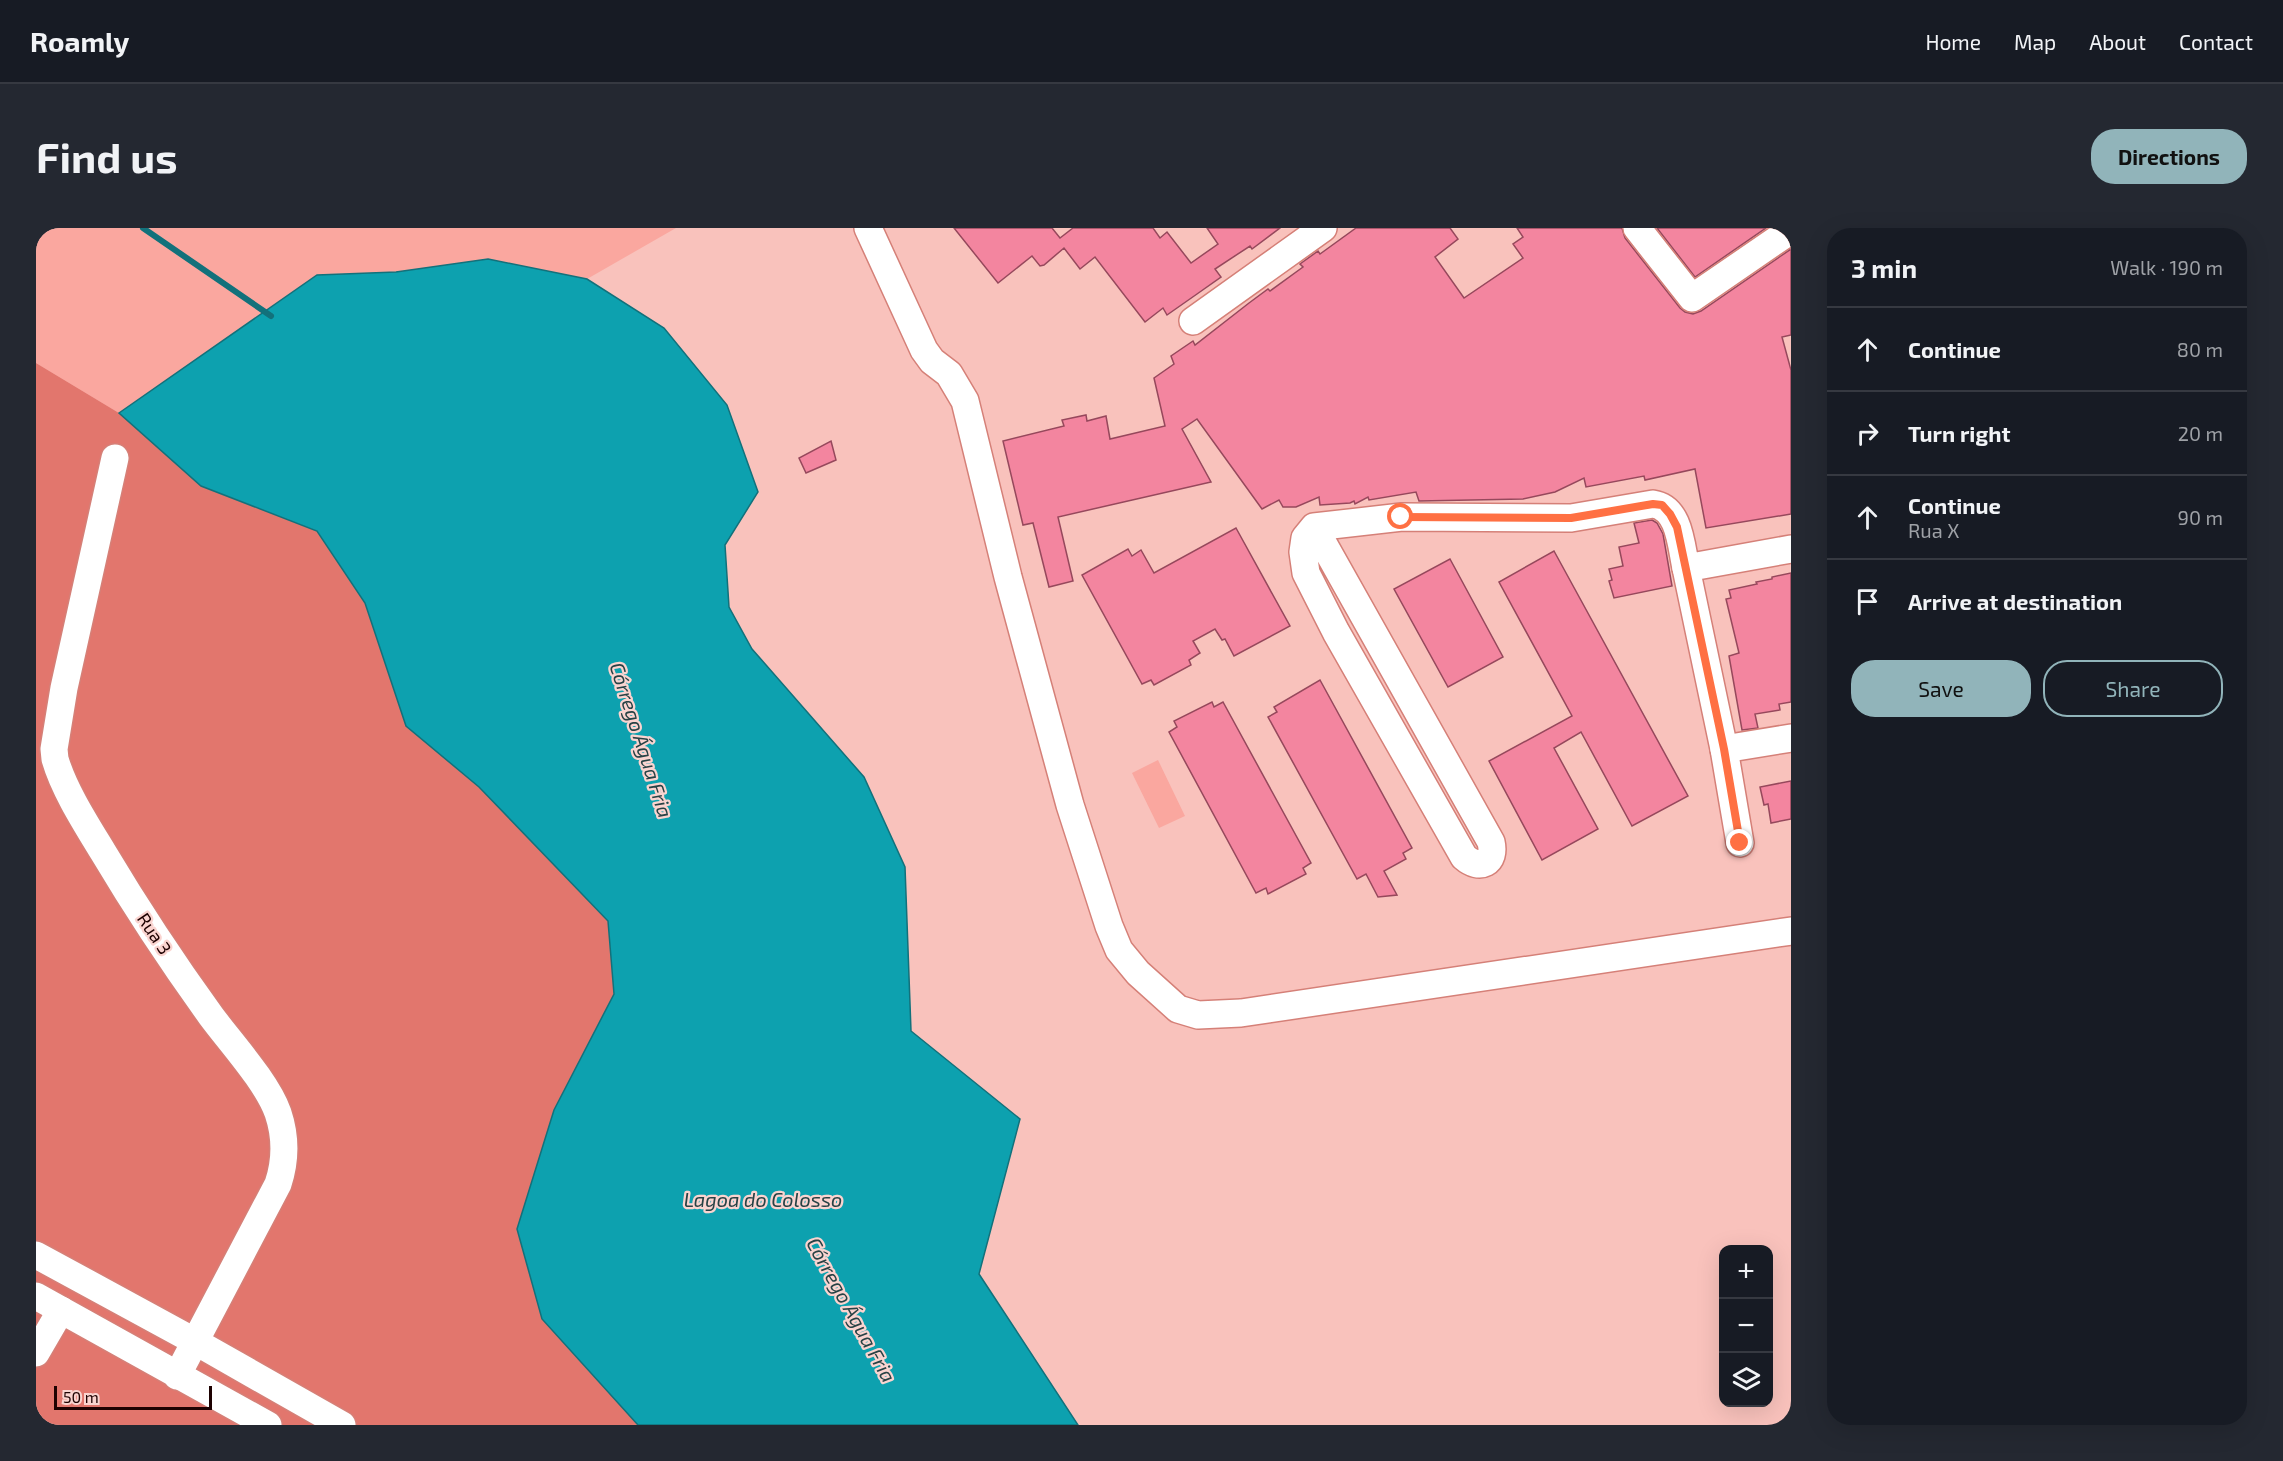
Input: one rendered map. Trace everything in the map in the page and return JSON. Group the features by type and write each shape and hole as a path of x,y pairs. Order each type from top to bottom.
{"street":[{"path":"868,228 924,350 932,361 949,374 965,401 1008,578 1070,805 1109,926 1119,950 1138,973 1178,1009 1198,1015 1241,1013 1791,931"},
{"path":"1193,321 1323,228"},
{"path":"1637,228 1692,298 1791,230"},
{"name":"Rua 3","path":"115,458 64,688 54,748 55,759 86,825 148,928 266,1091 277,1110 284,1132 285,1148 278,1184 177,1376"},
{"path":"1314,527 1491,842 1493,851 1490,860 1480,865 1472,864 1464,857 1336,632 1306,573 1303,552 1305,538 1314,527 1401,517 1571,518 1653,504 1662,505 1673,518 1686,568 1724,749 1740,843"},
{"path":"1686,568 1791,549"},
{"path":"1724,749 1791,738"},
{"path":"36,1255 196,1341 342,1425"},
{"path":"36,1296 268,1425"},
{"path":"36,1353 61,1310"}],"shaded area":[{"path":"36,228 676,228 587,279 488,259 396,272 317,275 119,413 36,363"},
{"path":"36,363 119,413 201,486 317,531 365,603 406,726 479,787 608,921 614,994 554,1110 542,1319 638,1425 36,1425"},
{"path":"1158,760 1185,816 1159,828 1132,773"}],"water":[{"name":"Lagoa do Colosso","path":"488,259 587,279 664,328 727,405 758,492 725,545 729,607 752,649 864,777 905,867 911,1031 1020,1119 979,1274 1078,1425 638,1425 542,1319 517,1229 554,1110 614,994 608,921 479,787 406,726 365,603 317,531 201,486 119,413 317,275 396,272"}],"building":[{"path":"954,228 1052,228 1060,238 1073,228 1153,228 1160,238 1167,232 1191,263 1218,244 1207,228 1280,228 1252,249 1250,246 1215,269 1221,277 1167,315 1163,308 1145,322 1095,257 1080,269 1064,248 1040,266 1032,256 998,283"},
{"path":"1356,228 1450,228 1458,239 1435,257 1464,298 1523,258 1513,244 1523,237 1517,228 1622,228 1625,238 1680,308 1693,314 1701,311 1791,249 1791,335 1782,337 1791,370 1791,514 1706,528 1695,469 1645,480 1644,476 1586,487 1584,478 1555,492 1523,499 1419,501 1416,492 1369,500 1368,497 1355,504 1354,501 1320,505 1319,497 1296,507 1283,507 1279,500 1262,509 1197,419 1182,429 1211,482 1058,517 1073,581 1049,587 1033,523 1023,525 1003,441 1064,426 1062,420 1086,415 1087,421 1106,416 1110,439 1165,426 1154,378 1174,364 1171,356 1193,341 1195,345 1268,289 1270,291 1303,267 1300,264 1318,251 1320,254"},
{"path":"1657,228 1766,228 1695,277"},
{"path":"831,441 836,460 806,473 799,458"},
{"path":"1652,520 1657,523 1663,534 1672,586 1614,598 1609,581 1612,580 1609,569 1623,566 1619,547 1639,543 1634,523"},
{"path":"1236,528 1290,626 1234,656 1225,639 1222,640 1215,629 1193,641 1200,653 1189,660 1191,665 1154,685 1151,680 1142,684 1082,575 1128,549 1132,556 1141,550 1154,573"},
{"path":"1554,551 1688,796 1632,826 1581,732 1554,748 1598,829 1542,860 1489,761 1572,716 1499,582"},
{"path":"1450,559 1503,657 1448,687 1394,589"},
{"path":"1791,573 1791,702 1779,704 1780,710 1755,714 1758,728 1742,730 1729,656 1739,653 1726,599 1731,598 1729,590"},
{"path":"1320,680 1412,848 1403,853 1406,859 1384,871 1397,895 1378,897 1366,874 1357,879 1268,717 1277,712 1274,707"},
{"path":"1212,702 1214,707 1223,702 1311,863 1303,868 1306,874 1268,894 1266,888 1256,893 1169,732 1177,727 1174,721"},
{"path":"1791,781 1791,819 1771,823 1768,804 1764,805 1760,787"}],"waterway":[{"name":"Córrego Água Fria","path":"143,228 271,316"}],"route":[{"path":"1401,517 1571,518 1653,504 1662,505 1677,527 1724,749 1740,843"}]}
